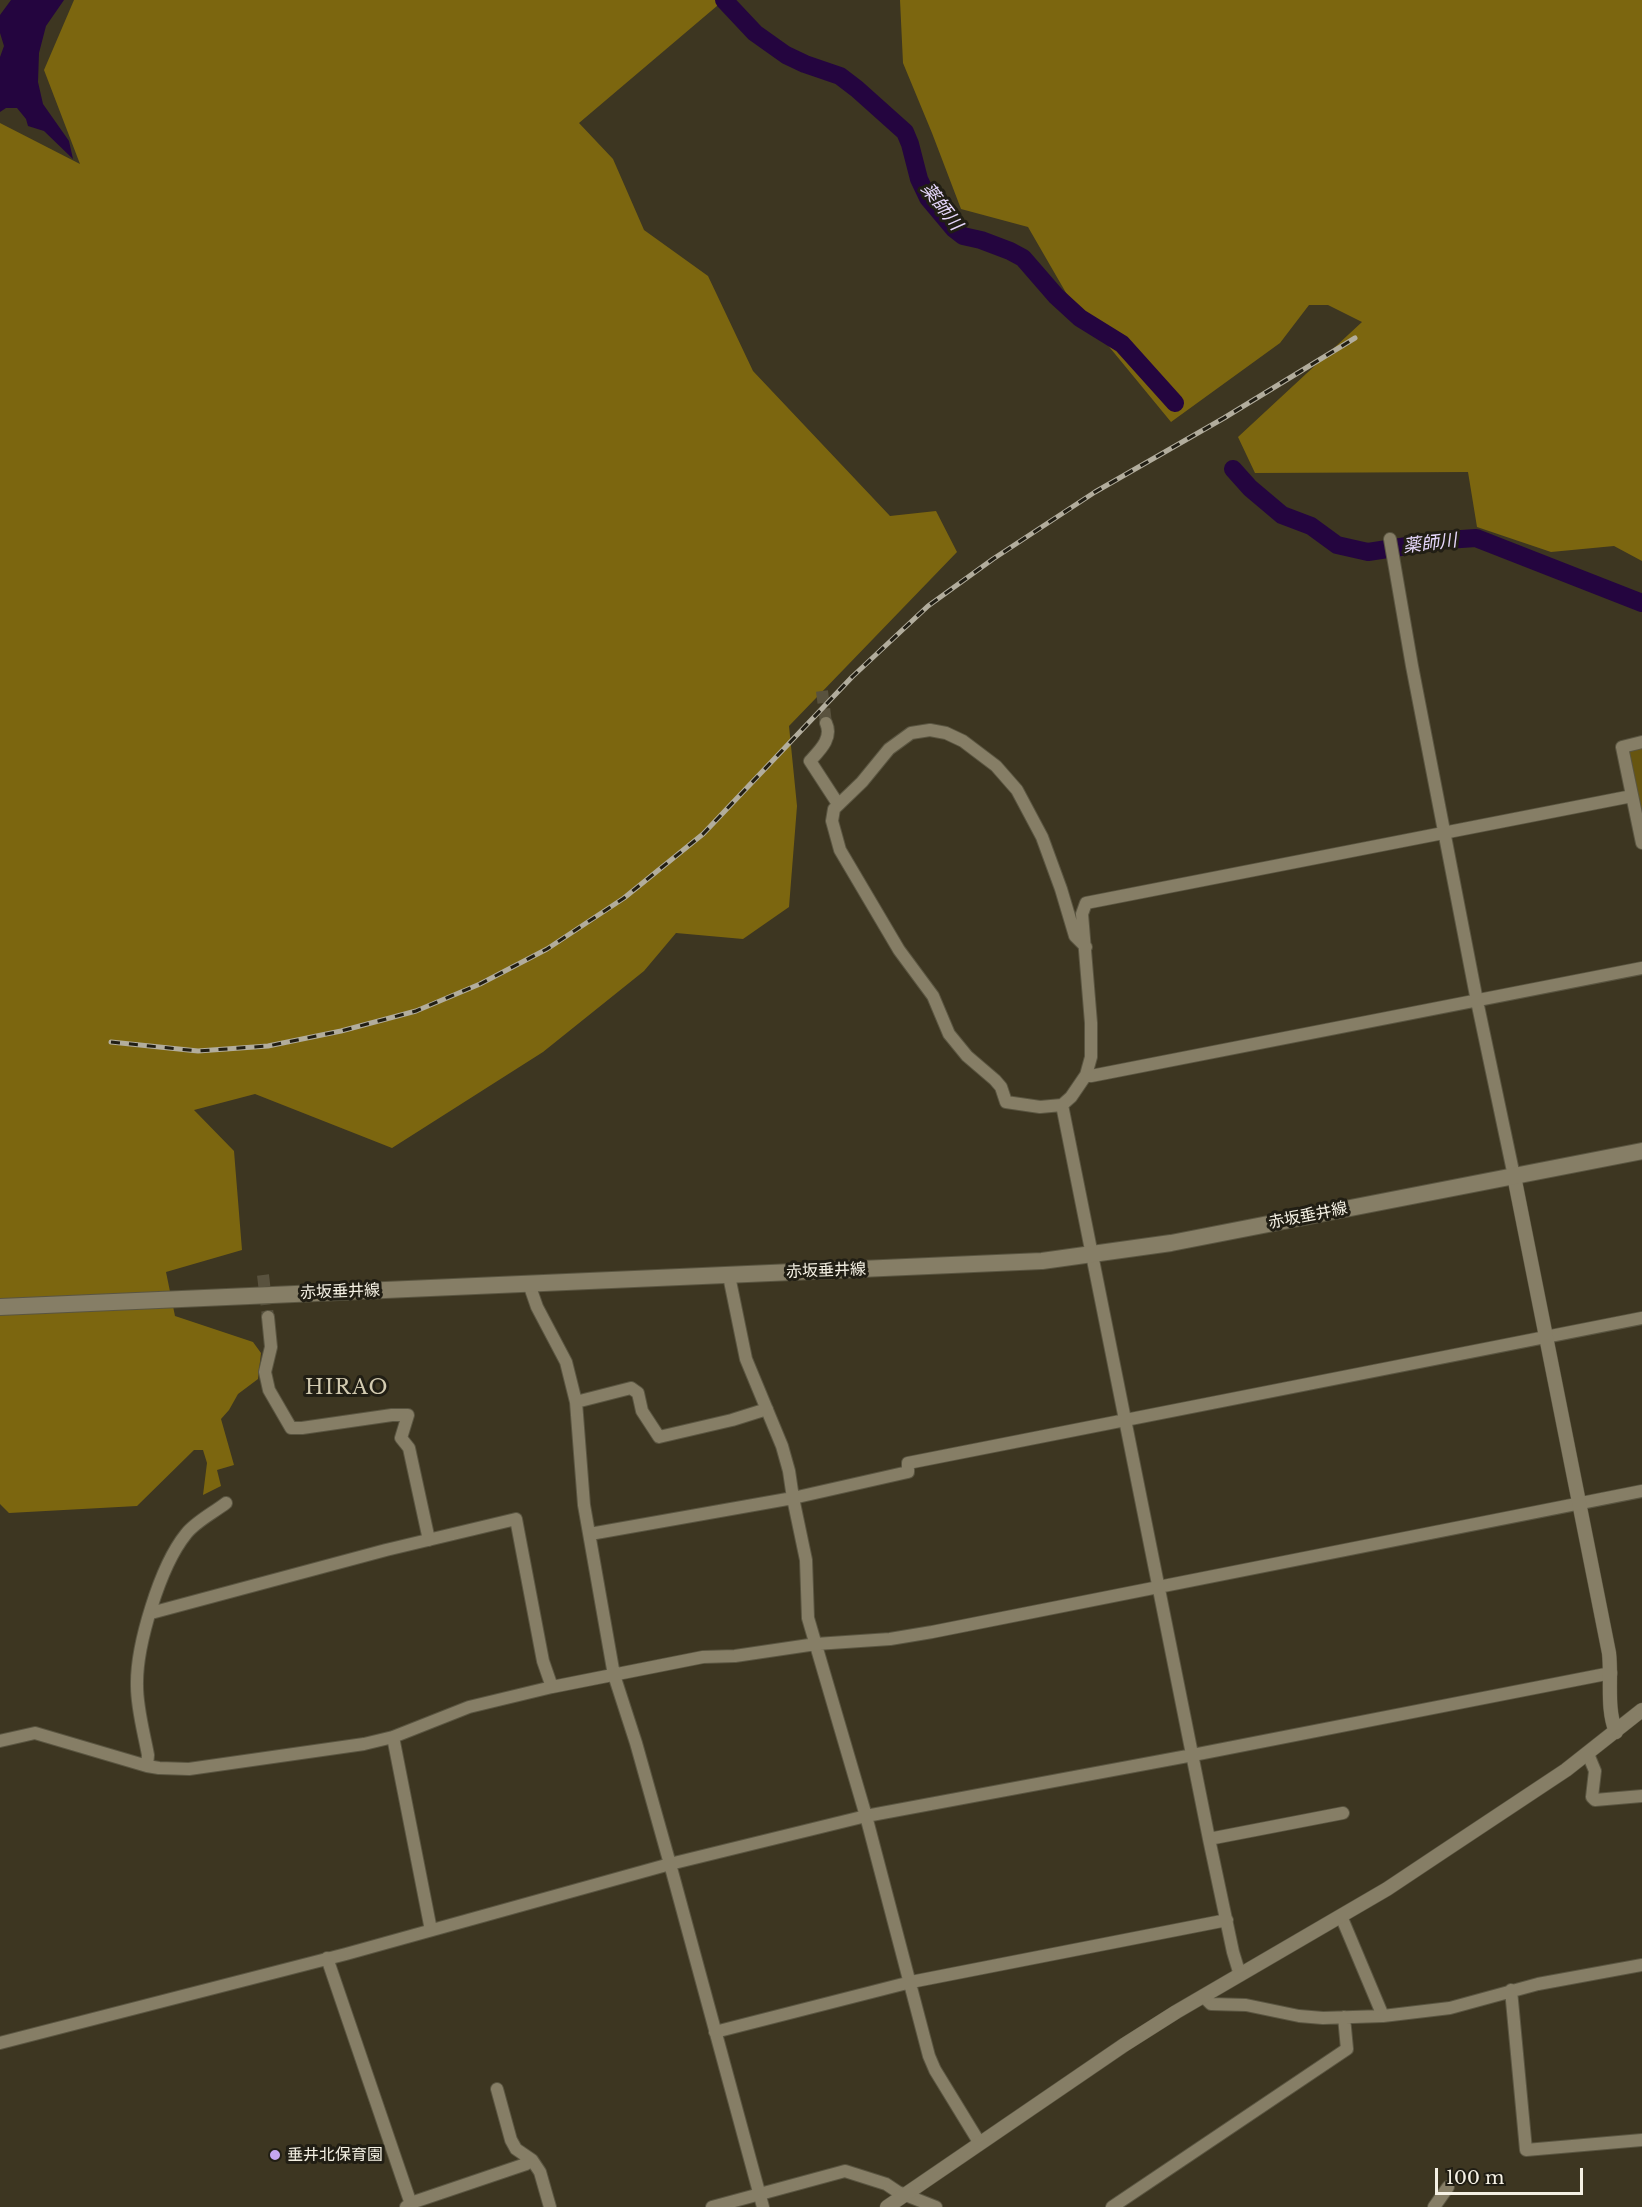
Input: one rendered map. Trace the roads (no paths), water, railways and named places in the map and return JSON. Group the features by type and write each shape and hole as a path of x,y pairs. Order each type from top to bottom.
{"main road":[{"name":"赤坂垂井線","path":"0,1307 1020,1262 1182,1240 1642,1151"}],"street":[{"path":"1390,539 1444,834 1514,1176 1611,1673 1612,1721 1616,1732"},
{"path":"826,723 829,728 825,745 810,761 838,804"},
{"path":"1086,947 1075,936 1042,837 1017,790 996,766 963,741 946,733 930,730 911,733 889,749 862,782 834,809 832,821 840,850 899,950 933,996 949,1034 967,1056 995,1080 1006,1102 1040,1107 1062,1105 1071,1097 1086,1075 1091,1057 1091,1023 1086,947 1082,914 1086,903 1632,796"},
{"path":"1642,742 1622,747 1642,843"},
{"path":"1086,1075 1091,1076 1642,968"},
{"path":"1062,1105 1209,1839 1240,1975"},
{"path":"729,1276 746,1359 782,1446 789,1471 792,1498 806,1560 808,1618 831,1690 866,1816 929,2056 935,2070 979,2142"},
{"path":"529,1284 537,1307 566,1362 576,1402 584,1506 614,1675 670,1864 761,2201"},
{"path":"268,1317 271,1347 266,1372 267,1381 291,1428 408,1415 401,1438 409,1448 429,1540"},
{"path":"590,1534 792,1498 908,1472 908,1463 1642,1318"},
{"path":"576,1402 631,1388 638,1393 642,1411 659,1437 732,1420 767,1409"},
{"path":"0,1741 35,1733 147,1766 189,1769 364,1744 393,1737 469,1707 552,1687 703,1657 735,1656 816,1644 890,1639 1642,1491"},
{"path":"147,1766 148,1755 137,1688 138,1659 151,1612 170,1562 186,1533 226,1503"},
{"path":"151,1612 516,1519 541,1650 552,1687"},
{"path":"0,2043 327,1958 670,1864 866,1816 1611,1673"},
{"path":"896,2202 979,2142 1124,2045 1341,1916 1441,1853 1588,1754 1642,1710"},
{"path":"393,1737 431,1929"},
{"path":"1588,1754 1595,1771 1592,1797 1595,1800 1642,1796"},
{"path":"1209,1839 1343,1813"},
{"path":"1341,1916 1383,2016"},
{"path":"714,2032 911,1982 1227,1920"},
{"path":"327,1958 410,2206 532,2160"},
{"path":"1203,1996 1211,2004 1246,2005 1299,2016 1344,2018 1383,2016 1450,2008 1511,1990 1642,1965"},
{"path":"1511,1990 1526,2150 1642,2140"},
{"path":"1112,2207 1347,2049 1344,2018"},
{"path":"497,2089 516,2149 532,2160 540,2172 550,2207"},
{"path":"712,2207 761,2201 845,2171 886,2184 898,2192 896,2202"},
{"path":"1434,2207 1448,2187"},
{"path":"896,2202 936,2207"}],"waterway":[{"name":"薬師川","path":"724,0 755,33 786,55 840,76 857,89 905,132 919,179 928,198 954,229 963,236 981,240 1023,258 1056,296 1080,318 1122,344 1175,403"},
{"name":"薬師川","path":"1233,469 1250,488 1282,515 1311,526 1337,545 1368,552 1446,540 1476,538 1642,603"}],"tunnel":[{"path":"822,691 826,723"},
{"path":"263,1275 268,1317"}],"railway":[{"path":"111,1042 198,1051 268,1046 341,1031 416,1011 480,984 547,949 624,898 703,834 852,677 928,606 993,559 1095,492 1224,418 1355,338"}],"place":[{"name":"垂井北保育園","path":"275,2155"}],"district":[{"name":"HIRAO","path":"347,1388"}]}
